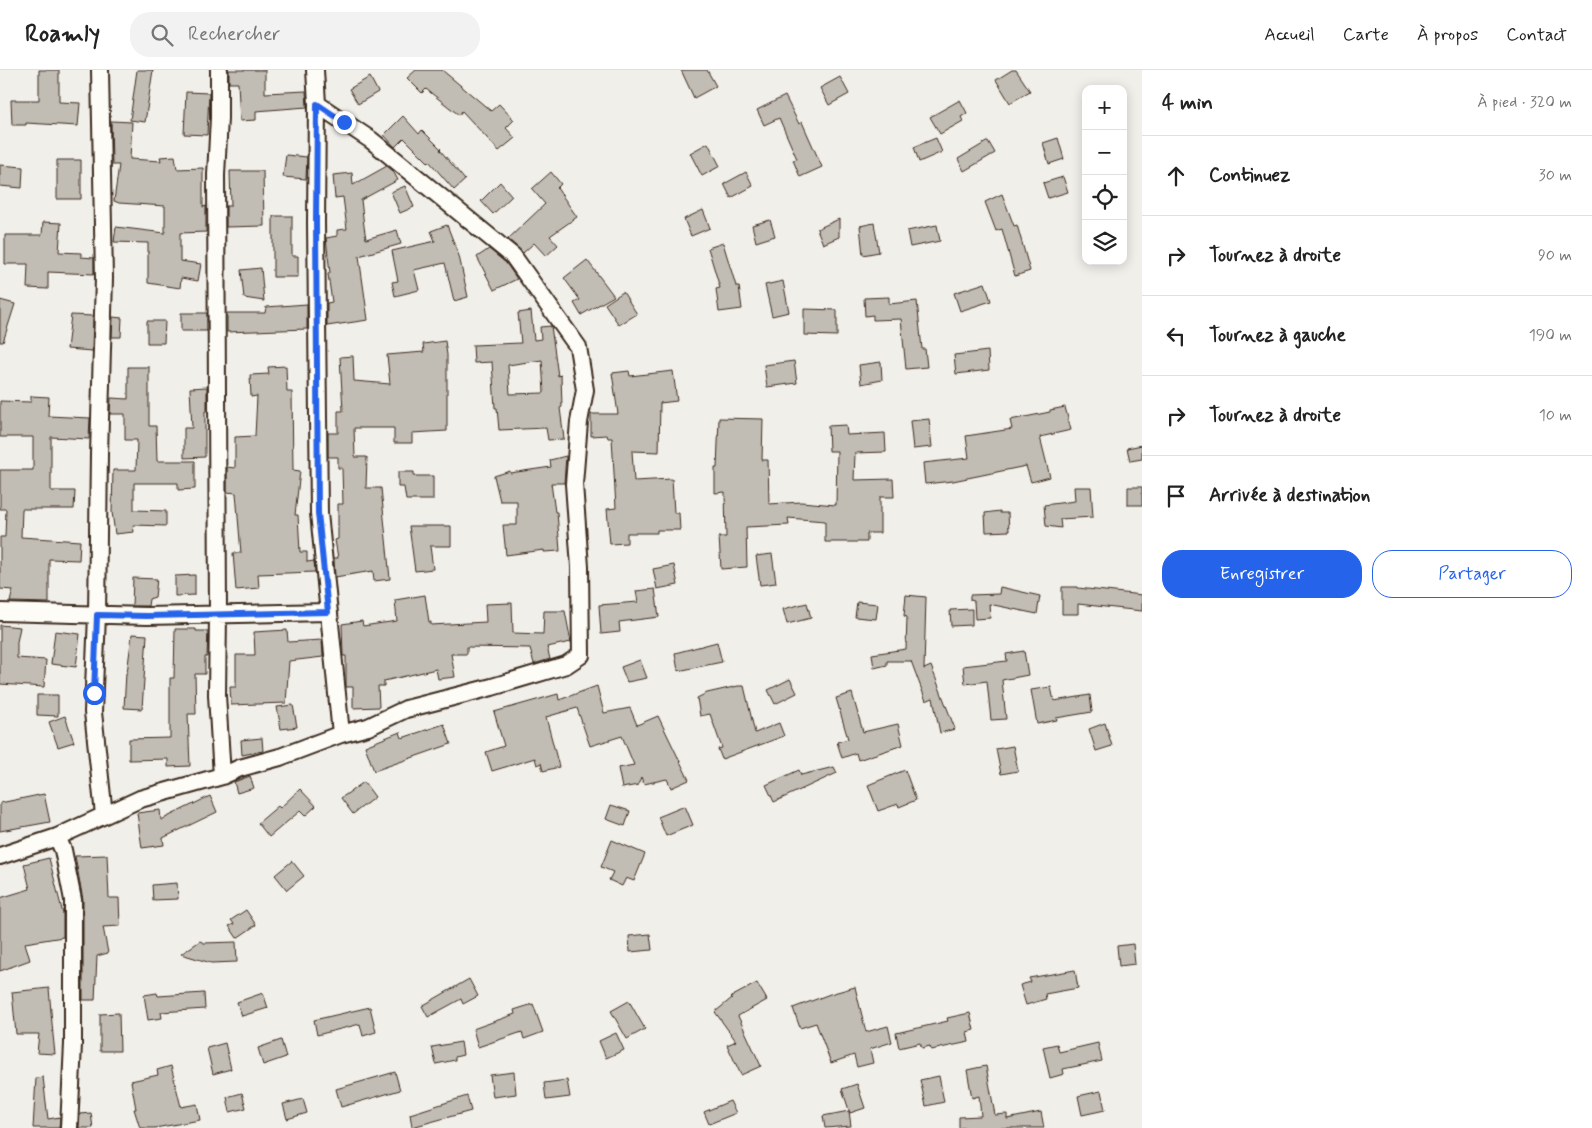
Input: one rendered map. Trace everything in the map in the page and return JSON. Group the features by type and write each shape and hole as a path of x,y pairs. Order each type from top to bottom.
{"street":[{"path":"100,70 104,278 97,615 93,712 104,815"},
{"path":"219,70 216,214 217,695 222,776"},
{"path":"315,70 317,104 318,513 341,734"},
{"path":"0,856 57,837 140,799 222,776 240,768 280,758 341,734 368,727 406,709 492,687 566,665 581,655 580,567 574,484 579,422 584,390 578,347 513,256 371,140 317,104"},
{"path":"0,612 97,615 328,612"},
{"path":"57,837 63,850 73,900 73,1044 68,1128"}],"building":[{"path":"39,70 59,70 59,102 80,103 78,126 26,123 26,125 12,125 11,100 39,100"},
{"path":"137,70 153,70 145,122 130,120"},
{"path":"229,70 265,70 265,93 306,91 307,107 256,111 256,120 240,121 238,83 229,83"},
{"path":"416,70 442,70 491,111 499,104 514,120 506,128 515,138 499,151 462,111 459,115 426,89 422,93 407,78"},
{"path":"681,70 707,70 716,86 694,98"},
{"path":"1012,70 1016,70 1030,91 1010,103 996,80"},
{"path":"370,77 378,92 358,104 349,89"},
{"path":"840,77 849,94 829,105 820,88"},
{"path":"186,92 209,93 207,135 184,134"},
{"path":"785,96 799,124 802,122 822,167 800,177 793,160 797,159 779,118 764,125 757,110"},
{"path":"960,100 967,113 961,117 963,121 940,134 930,117"},
{"path":"403,116 419,134 422,130 441,149 465,180 454,190 429,161 404,138 395,147 384,135"},
{"path":"111,121 132,122 130,159 161,161 160,157 175,156 177,169 203,168 203,207 206,206 206,232 180,233 180,261 201,264 198,281 181,278 180,288 148,283 148,243 114,242 116,227 165,233 165,206 119,203 114,201 119,165 112,165"},
{"path":"936,138 942,152 919,162 914,147"},
{"path":"1058,138 1064,159 1049,164 1043,143"},
{"path":"988,141 995,153 964,171 958,159"},
{"path":"708,143 720,166 702,176 690,153"},
{"path":"286,155 307,157 306,179 283,177"},
{"path":"57,160 81,160 81,199 57,199"},
{"path":"0,165 23,167 22,188 0,186"},
{"path":"387,166 393,171 398,180 361,200 366,239 397,230 401,244 359,256 368,320 327,326 327,303 332,302 326,238 337,236 337,230 347,229 343,197 335,198 333,175 352,173 353,185"},
{"path":"230,171 263,171 264,226 226,227 226,206 231,206"},
{"path":"551,172 561,184 557,188 577,217 550,236 558,245 546,256 534,243 523,253 508,239 545,204 532,189"},
{"path":"746,172 753,186 731,198 724,184"},
{"path":"1063,177 1068,192 1048,198 1043,183"},
{"path":"500,182 512,196 493,214 481,201"},
{"path":"405,186 414,207 400,213 391,192"},
{"path":"1002,194 1014,226 1017,225 1030,271 1015,276 1002,229 996,231 985,202"},
{"path":"703,210 710,228 691,236 684,219"},
{"path":"273,216 292,216 292,256 298,256 298,277 273,277"},
{"path":"839,219 839,237 823,244 817,229"},
{"path":"770,220 775,236 756,242 752,225"},
{"path":"43,222 61,223 59,252 81,253 81,257 94,258 94,274 48,272 48,289 27,288 28,264 5,264 5,235 42,235"},
{"path":"874,223 879,252 863,255 860,226"},
{"path":"447,225 459,256 468,297 454,301 445,263 414,270 419,290 395,296 392,282 398,281 392,251 435,241 431,231"},
{"path":"937,225 940,241 910,247 907,231"},
{"path":"723,243 736,286 739,286 742,309 719,312 716,289 720,288 708,248"},
{"path":"489,249 506,263 517,279 494,290 477,257"},
{"path":"587,260 614,296 581,315 574,303 580,300 564,278"},
{"path":"261,268 264,301 244,298 241,270"},
{"path":"783,281 789,312 772,316 765,285"},
{"path":"985,283 991,301 960,311 954,293"},
{"path":"623,292 637,314 619,325 605,304"},
{"path":"889,297 889,304 917,301 922,349 925,349 927,367 906,369 901,319 873,320 873,315 865,316 864,298"},
{"path":"0,300 15,304 3,342 0,342"},
{"path":"307,304 307,329 227,332 227,313 265,313 266,307"},
{"path":"804,309 837,310 837,336 804,335"},
{"path":"531,311 534,340 541,339 540,327 551,326 558,376 561,375 562,407 560,408 564,439 548,440 546,428 499,430 497,408 495,408 492,362 474,363 473,345 521,343 518,313","holes":["542,360 544,393 510,394 508,365"]},
{"path":"181,313 207,313 207,331 181,331"},
{"path":"71,315 93,316 92,351 67,349"},
{"path":"113,317 122,318 121,337 112,337"},
{"path":"147,321 165,321 164,343 147,343"},
{"path":"445,341 447,355 447,431 412,433 412,443 394,443 394,428 354,428 355,457 367,457 366,488 381,488 390,579 374,581 373,571 335,577 334,558 338,558 335,540 338,539 338,504 343,504 342,468 338,468 338,457 328,457 328,433 338,433 338,411 343,411 340,357 353,356 354,381 390,384 387,355 424,352 423,344"},
{"path":"988,351 989,370 956,374 954,355"},
{"path":"794,361 797,383 767,387 764,365"},
{"path":"881,362 882,380 861,384 859,365"},
{"path":"286,366 287,392 292,392 293,470 300,471 295,515 298,515 300,552 307,552 307,562 314,561 315,572 258,574 259,588 236,590 233,553 241,553 236,493 227,492 227,467 235,468 235,437 255,436 257,396 251,397 250,375 269,374 268,367"},
{"path":"128,367 149,367 149,426 156,426 157,461 195,461 195,489 178,490 178,483 134,483 134,510 166,511 166,526 133,525 134,532 115,534 112,512 113,470 136,470 137,440 125,440 125,414 110,414 111,398 128,399"},
{"path":"629,371 630,376 673,371 677,401 660,403 659,452 632,451 634,481 672,479 674,513 679,513 680,530 657,530 657,533 627,533 627,543 610,544 607,509 616,508 612,438 608,438 607,435 591,436 591,414 618,414 612,373"},
{"path":"207,387 205,457 184,458 184,428 192,428 190,388"},
{"path":"31,396 49,397 48,416 90,418 89,439 51,437 51,491 75,491 74,509 22,509 21,537 80,541 79,560 49,559 49,603 10,602 13,590 0,589 0,537 5,537 6,509 0,509 0,470 33,470 33,437 0,437 0,401 31,402"},
{"path":"1065,407 1071,430 1040,437 1050,477 1031,482 1026,466 953,481 925,484 923,463 969,458 966,436 1012,429 1010,420"},
{"path":"719,418 763,419 762,460 768,460 769,504 801,502 836,505 837,451 829,451 828,426 846,425 847,435 885,433 886,452 855,453 854,480 893,479 894,497 880,497 880,533 867,533 867,542 825,542 825,521 788,518 789,525 746,527 747,567 721,569 719,537 726,537 725,492 715,493"},
{"path":"929,419 932,447 913,449 910,421"},
{"path":"1142,445 1142,459 1130,461 1127,448"},
{"path":"566,456 564,483 551,483 555,512 557,512 560,551 544,552 544,550 506,555 503,525 517,525 517,501 500,501 494,476 510,471 510,473 551,467 550,460"},
{"path":"398,472 414,472 414,476 433,476 433,500 406,500 404,487 398,487"},
{"path":"1074,487 1091,487 1093,517 1060,519 1061,528 1046,526 1044,505 1075,501"},
{"path":"1128,487 1142,487 1142,505 1128,505"},
{"path":"1000,511 1000,513 1008,513 1009,531 986,532 985,513"},
{"path":"409,526 451,526 451,546 430,546 433,569 415,571"},
{"path":"772,554 776,583 760,585 756,556"},
{"path":"674,565 678,585 657,589 653,569"},
{"path":"195,575 195,595 175,596 175,576"},
{"path":"133,578 157,579 155,597 149,599 148,606 132,606"},
{"path":"1000,587 1040,596 1037,614 989,604 990,618 975,619 974,601 970,600 970,595 999,594"},
{"path":"1062,587 1078,587 1142,595 1142,611 1078,604 1078,614 1062,614"},
{"path":"655,589 659,617 619,622 620,632 601,634 599,605 638,602 636,591"},
{"path":"425,595 431,625 486,622 485,604 512,603 513,633 543,634 544,611 565,611 571,642 547,647 550,659 534,664 530,648 467,647 467,654 451,654 455,677 438,679 436,669 384,681 384,686 378,686 379,707 353,708 353,687 346,687 346,656 343,656 342,624 362,621 363,626 397,621 395,600"},
{"path":"906,595 926,597 924,669 931,666 955,729 940,733 933,698 926,701 911,661 887,661 887,665 874,668 872,654 906,649 907,617 904,616"},
{"path":"857,602 878,604 876,619 855,617"},
{"path":"807,603 811,618 787,624 783,609"},
{"path":"972,609 972,625 951,626 950,610"},
{"path":"0,625 20,627 17,642 17,658 46,660 44,687 0,684"},
{"path":"175,629 208,631 205,674 195,674 196,714 188,714 190,766 168,767 168,759 129,760 129,739 170,738 170,678 174,678"},
{"path":"287,630 288,642 322,640 323,657 289,661 286,703 231,705 230,687 236,687 236,655 255,655 254,632"},
{"path":"55,631 80,634 76,667 51,664"},
{"path":"132,634 147,635 142,709 124,708 126,673"},
{"path":"717,642 722,662 678,671 675,653"},
{"path":"1024,651 1028,675 1002,680 1006,719 991,720 987,681 965,684 963,666 1007,661 1006,654"},
{"path":"640,660 647,678 627,682 621,667"},
{"path":"790,679 797,693 775,704 768,690"},
{"path":"597,686 604,713 630,708 637,725 658,716 689,780 671,788 667,779 644,784 641,777 638,785 622,788 618,768 634,765 622,736 590,746 577,708 546,717 559,767 543,771 541,763 537,765 535,758 492,771 486,752 504,746 494,712 558,694 559,700"},
{"path":"744,686 755,733 779,723 784,736 722,759 718,749 722,748 710,714 700,716 697,698 707,693"},
{"path":"1051,687 1054,701 1090,695 1092,712 1056,718 1057,720 1037,724 1031,690"},
{"path":"852,693 863,732 898,724 903,745 858,760 856,753 842,758 837,742 848,739 836,698"},
{"path":"37,695 58,695 58,716 37,715"},
{"path":"293,705 297,727 281,729 277,707"},
{"path":"65,716 74,742 58,747 49,722"},
{"path":"1105,723 1112,746 1096,751 1089,729"},
{"path":"444,724 451,744 374,771 365,746 400,732 402,738"},
{"path":"262,738 263,751 242,755 241,740"},
{"path":"1013,746 1018,771 1001,774 996,749"},
{"path":"834,767 837,773 774,802 766,785 799,770 801,775"},
{"path":"905,770 916,800 899,807 898,804 878,811 868,785"},
{"path":"250,776 254,788 237,793 234,782"},
{"path":"364,782 375,797 353,814 341,798"},
{"path":"300,789 316,806 305,816 300,811 269,837 258,823 278,806 280,808"},
{"path":"44,794 50,822 0,831 0,803"},
{"path":"210,796 217,812 163,838 164,845 142,848 137,813 160,810 161,820"},
{"path":"611,805 630,811 625,826 606,819"},
{"path":"685,806 693,825 666,836 658,817"},
{"path":"612,840 645,854 634,881 626,878 622,886 609,880 613,872 601,867"},
{"path":"107,855 109,898 119,898 120,926 103,927 108,953 97,956 95,1000 83,1000 83,900 75,856"},
{"path":"49,858 63,914 63,937 25,943 30,960 0,971 0,898 30,889 24,864"},
{"path":"292,861 304,876 287,890 275,875"},
{"path":"177,883 178,899 153,900 152,885"},
{"path":"246,910 256,925 237,938 229,926 234,924 231,920"},
{"path":"650,934 652,950 630,952 629,936"},
{"path":"200,941 204,943 236,942 237,962 211,963 181,954"},
{"path":"1133,944 1135,964 1119,966 1117,946"},
{"path":"1075,970 1078,988 1045,994 1046,999 1026,1005 1020,985 1031,982 1029,978"},
{"path":"469,979 478,996 463,1004 461,999 428,1017 422,1006"},
{"path":"757,983 767,1000 738,1016 761,1066 741,1075 727,1045 736,1041 715,1012 731,997"},
{"path":"855,987 866,1032 888,1026 892,1042 870,1049 873,1063 857,1067 854,1055 831,1063 816,1023 800,1028 793,1008"},
{"path":"49,988 55,1054 37,1053 39,1034 16,1034 12,992"},
{"path":"157,993 158,996 204,993 205,1009 161,1012 162,1018 148,1020 144,995"},
{"path":"263,993 268,1008 242,1016 237,1002"},
{"path":"629,1001 645,1029 627,1039 611,1011"},
{"path":"533,1004 543,1032 524,1039 522,1032 478,1047 473,1029 515,1014 514,1010"},
{"path":"370,1007 376,1032 363,1036 360,1024 317,1035 314,1020"},
{"path":"119,1013 120,1051 100,1051 100,1014"},
{"path":"970,1013 974,1030 967,1032 969,1042 931,1050 930,1046 922,1048 920,1043 899,1048 896,1033 948,1021 947,1018"},
{"path":"616,1033 624,1050 606,1058 599,1041"},
{"path":"281,1040 286,1057 263,1065 258,1048"},
{"path":"461,1042 463,1055 455,1057 455,1060 436,1064 432,1047"},
{"path":"225,1043 231,1069 213,1074 207,1048"},
{"path":"1098,1043 1102,1061 1063,1069 1064,1074 1050,1078 1043,1047 1057,1044 1059,1052"},
{"path":"171,1066 181,1107 197,1104 200,1120 155,1128 140,1128 134,1109 136,1109 131,1081 158,1075 157,1070"},
{"path":"986,1066 995,1115 1007,1114 1007,1119 1041,1112 1044,1128 959,1128 959,1117 981,1116 979,1096 972,1098 967,1070"},
{"path":"395,1072 400,1090 341,1107 336,1089"},
{"path":"514,1072 516,1094 493,1097 490,1075"},
{"path":"939,1076 944,1102 926,1106 920,1080"},
{"path":"43,1077 48,1119 60,1117 59,1128 33,1128 36,1078"},
{"path":"567,1080 570,1097 546,1100 544,1083"},
{"path":"857,1084 865,1108 850,1113 842,1089"},
{"path":"1101,1091 1105,1110 1082,1115 1078,1096"},
{"path":"242,1093 246,1108 230,1112 227,1097"},
{"path":"467,1096 471,1111 412,1127 410,1114"},
{"path":"303,1099 307,1113 287,1119 283,1104"},
{"path":"730,1101 736,1113 709,1124 704,1112"},
{"path":"849,1111 851,1126 825,1128 823,1116"},
{"path":"91,1113 93,1128 79,1128 80,1114"}],"route":[{"path":"94,693 97,615 147,616 328,612 318,513 317,104 344,122"}]}
